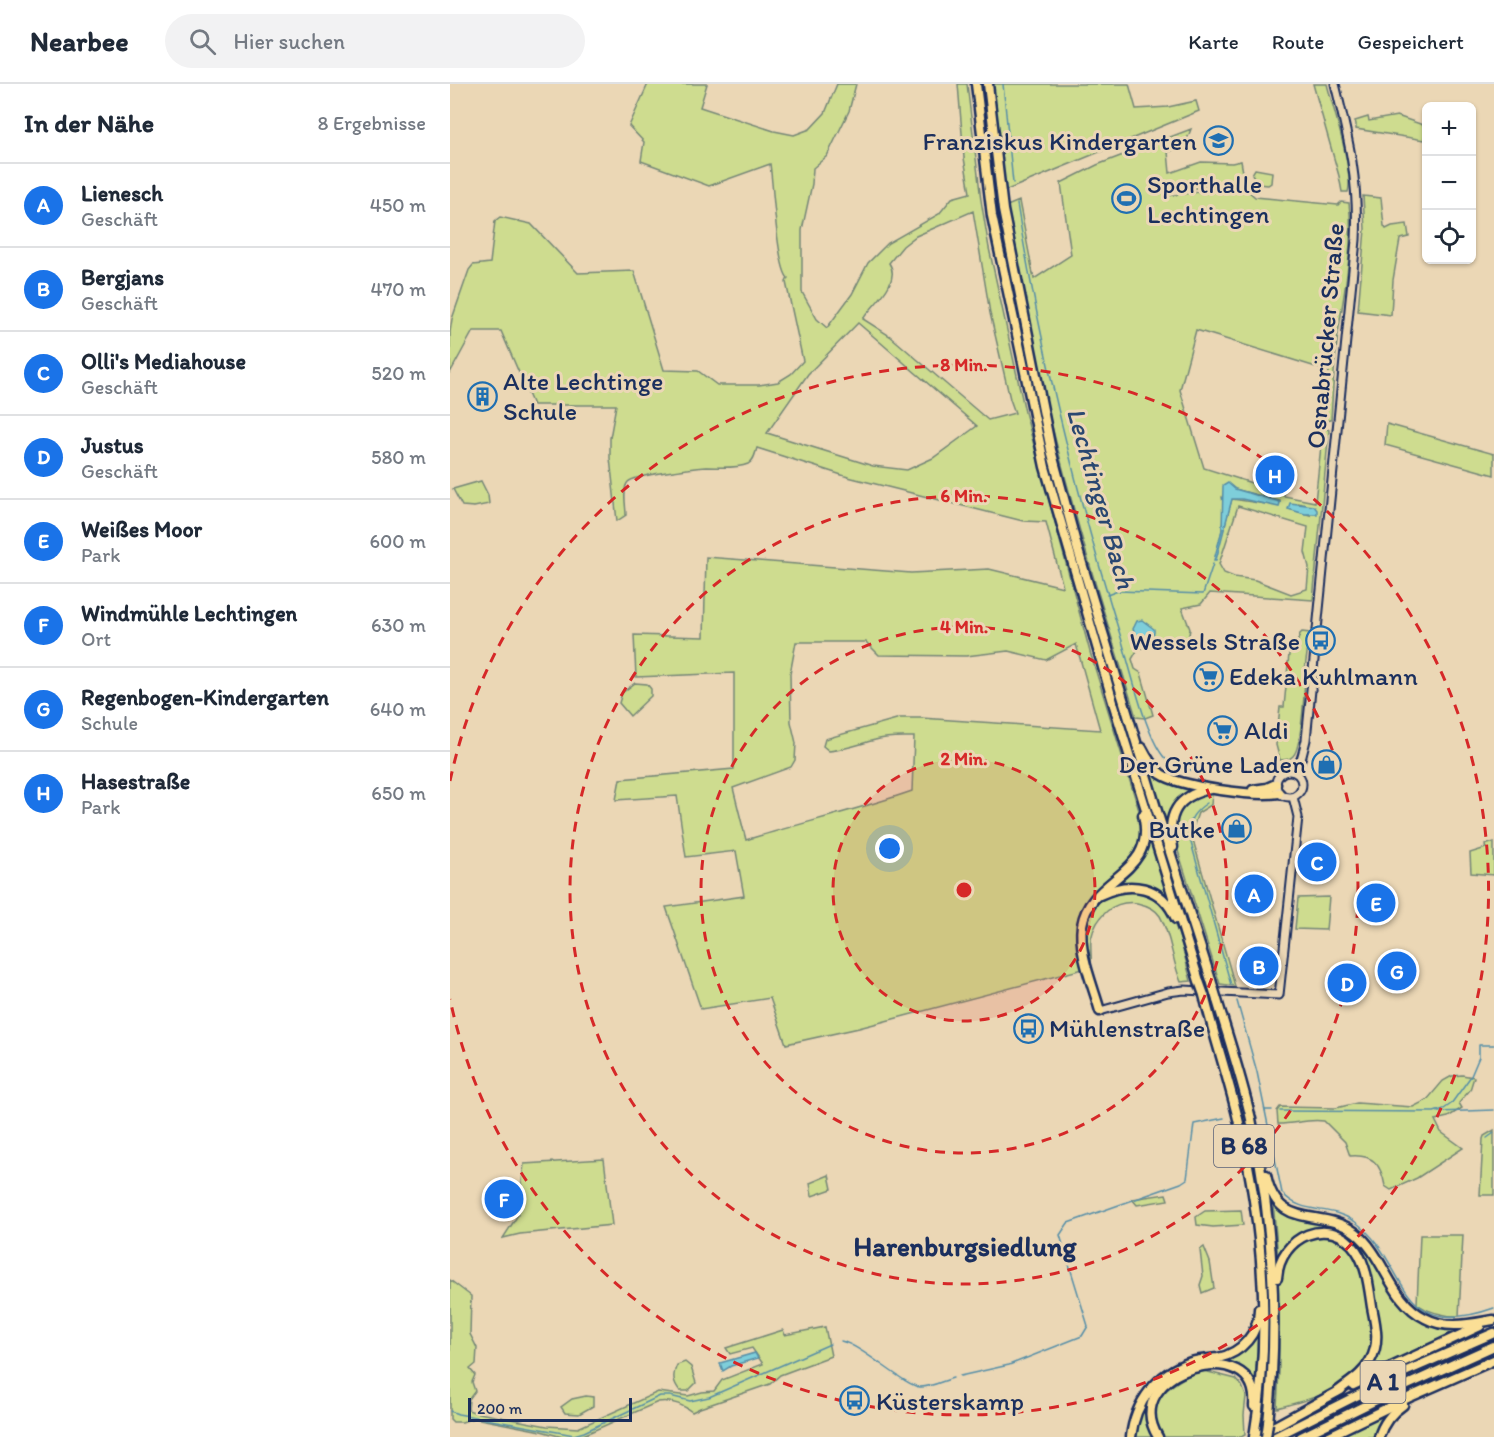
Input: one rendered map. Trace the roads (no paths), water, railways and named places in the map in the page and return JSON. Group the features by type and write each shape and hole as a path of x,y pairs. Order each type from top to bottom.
{"highway":[{"name":"B 68","path":"976,84 992,216 1045,467 1115,709 1199,980 1238,1115 1252,1184 1263,1294 1262,1375 1255,1435"},
{"name":"B 68","path":"987,84 1003,210 1051,450 1077,547 1211,980 1251,1121 1266,1209 1273,1290 1274,1353 1266,1437"},
{"path":"1127,712 1132,717 1143,749 1154,768 1173,780 1213,789 1244,792 1267,788 1277,789"},
{"path":"1173,859 1170,824 1175,810 1192,795 1213,789"},
{"path":"1100,1011 1083,950 1081,932 1085,915 1097,897 1107,885 1134,862 1143,847 1145,823 1140,800 1141,791"},
{"path":"1097,897 1112,889 1134,886 1163,899 1173,911 1195,976 1199,980"},
{"path":"1251,1121 1256,1128 1269,1190 1286,1210 1305,1217 1334,1222 1354,1232 1371,1249 1405,1302 1427,1320 1454,1326 1493,1320"},
{"path":"1273,1290 1284,1253 1290,1245 1306,1234 1327,1232 1347,1241 1355,1249 1366,1275 1376,1328 1376,1343 1374,1354 1362,1373 1337,1392"},
{"path":"1131,1437 1134,1418 1140,1405 1157,1382 1178,1368 1200,1360 1225,1356 1243,1346 1257,1325 1259,1302 1263,1294"},
{"path":"1158,1437 1152,1426 1151,1416 1156,1393 1169,1380 1188,1369 1215,1365 1234,1368 1249,1381 1254,1400 1252,1424 1255,1435 1337,1392 1493,1320"},
{"name":"A 1","path":"1275,1437 1400,1374 1494,1333"},
{"name":"A 1","path":"1301,1437 1494,1346"},
{"path":"1327,1437 1494,1360"},
{"name":"A 1","path":"1379,1437 1390,1415 1408,1402 1412,1396"}],"street":[{"name":"Osnabrücker Straße","path":"1296,772 1306,740 1356,240 1355,174 1352,152 1335,84"},
{"path":"1288,770 1296,772 1301,777 1303,785 1300,792 1286,797 1277,789 1277,778 1288,770"},
{"path":"1100,1011 1168,992 1184,990 1279,995 1298,817 1293,796"}],"water":[{"path":"1228,483 1235,489 1280,502 1279,507 1232,499 1216,560 1214,560 1222,530 1223,486"},
{"path":"1290,503 1314,506 1317,514 1305,514 1288,509"},
{"path":"1142,620 1154,629 1154,633 1151,636 1137,639 1133,629 1137,621"},
{"path":"755,1353 758,1358 731,1366 723,1371 720,1363"}],"waterway":[{"path":"1003,84 1013,183"},
{"name":"Lechtinger Bach","path":"1017,204 1037,314 1075,478 1139,701 1150,733 1166,760 1185,769 1200,772"},
{"path":"1107,595 1118,591 1203,594 1213,564"},
{"name":"Lechtinger Bach","path":"1207,803 1193,816 1188,832 1231,985"},
{"path":"1237,1001 1257,1072 1282,1193 1298,1205 1335,1213 1354,1221 1372,1237 1407,1293 1420,1307 1437,1315 1461,1316 1494,1308"},
{"path":"1280,1111 1434,1112 1444,1109 1451,1104 1471,1076 1479,1057 1479,1045 1494,1045"},
{"name":"Lechtinger Bach","path":"1265,1110 1272,1110"},
{"path":"1438,1112 1494,1110"},
{"name":"Lechtinger Bach","path":"960,1376 1009,1365 1082,1336 1088,1326 1060,1235 1068,1223 1187,1179 1194,1124 1224,1118"},
{"path":"1487,1138 1494,1133"},
{"name":"Lechtinger Bach","path":"841,1341 861,1350 914,1386 929,1386 953,1378"},
{"name":"Lechtinger Bach","path":"450,1411 574,1435 660,1396 690,1401 709,1397 830,1344"}],"place":[{"name":"Franziskus Kindergarten","path":"1218,141"},
{"name":"Sporthalle Lechtingen","path":"1126,199"},
{"name":"Alte Lechtinge Schule","path":"482,396"},
{"name":"Hasestraße","path":"1275,475"},
{"name":"Wessels Straße","path":"1321,641"},
{"name":"Edeka Kuhlmann","path":"1208,676"},
{"name":"Aldi","path":"1223,730"},
{"name":"Der Grüne Laden","path":"1327,764"},
{"name":"Butke","path":"1236,829"},
{"name":"Olli's Mediahouse","path":"1317,862"},
{"name":"Lienesch","path":"1254,894"},
{"name":"Weißes Moor","path":"1376,903"},
{"name":"Bergjans","path":"1259,966"},
{"name":"Regenbogen-Kindergarten","path":"1397,971"},
{"name":"Justus","path":"1347,983"},
{"name":"Mühlenstraße","path":"1028,1028"},
{"name":"Windmühle Lechtingen","path":"504,1199"},
{"name":"Küsterskamp","path":"855,1401"}],"district":[{"name":"Harenburgsiedlung","path":"965,1247"}]}
